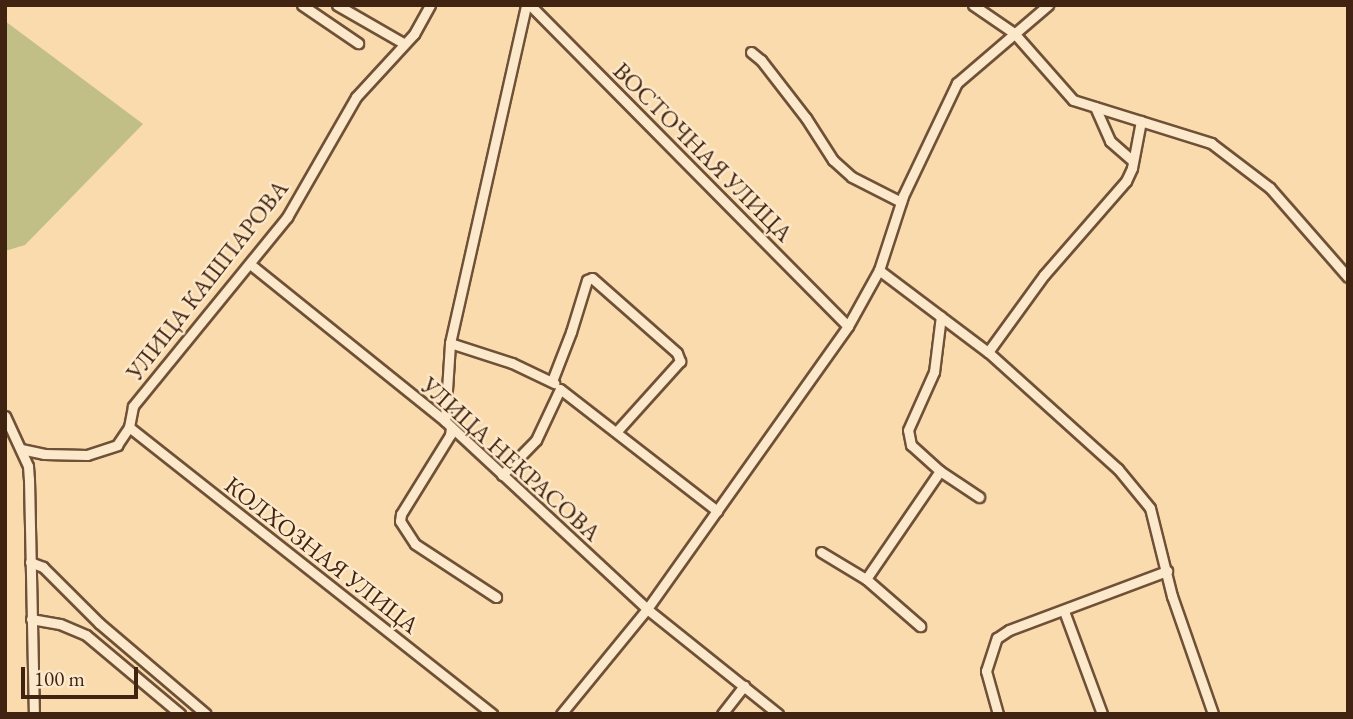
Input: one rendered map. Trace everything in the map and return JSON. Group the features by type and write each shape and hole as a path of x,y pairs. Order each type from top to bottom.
{"street":[{"path":"302,5 358,43"},
{"path":"337,5 403,43"},
{"name":"УЛИЦА КАШПАРОВА","path":"129,427 133,406 287,217 356,97 414,34 430,5"},
{"path":"496,597 415,544 400,521 401,514 450,435 450,343 528,5"},
{"name":"ВОСТОЧНАЯ УЛИЦА","path":"528,5 848,326"},
{"path":"973,5 1014,33 1073,100 1210,143 1270,188 1348,276"},
{"path":"561,714 647,609 848,326 879,270 901,202 957,83 1048,5"},
{"path":"751,52 761,60 806,118 833,160 852,177 901,202"},
{"path":"1095,107 1110,141 1132,160"},
{"path":"988,352 1044,275 1126,181 1141,121"},
{"name":"УЛИЦА НЕКРАСОВА","path":"250,264 448,424 647,609 778,714"},
{"path":"879,270 988,352 1118,469 1150,508 1172,596 1213,714"},
{"path":"552,382 572,332 587,280 592,278 677,353 680,361 617,431"},
{"path":"941,316 934,372 908,430 911,445 940,471 979,497"},
{"path":"450,343 512,363 552,382 717,511"},
{"path":"502,475 536,440 560,389"},
{"path":"5,416 21,449 29,480 34,714"},
{"path":"21,449 54,454 95,453 117,444 129,427"},
{"name":"КОЛХОЗНАЯ УЛИЦА","path":"129,427 492,714"},
{"path":"866,579 940,471"},
{"path":"821,552 866,579 920,626"},
{"path":"30,562 43,568 99,623 206,714"},
{"path":"998,714 986,671 997,638 1009,630 1167,572"},
{"path":"1064,611 1102,714"},
{"path":"31,619 60,624 86,635 180,714"},
{"path":"722,714 744,686"}],"shaded area":[{"path":"5,21 143,124 25,245 5,251"}]}
